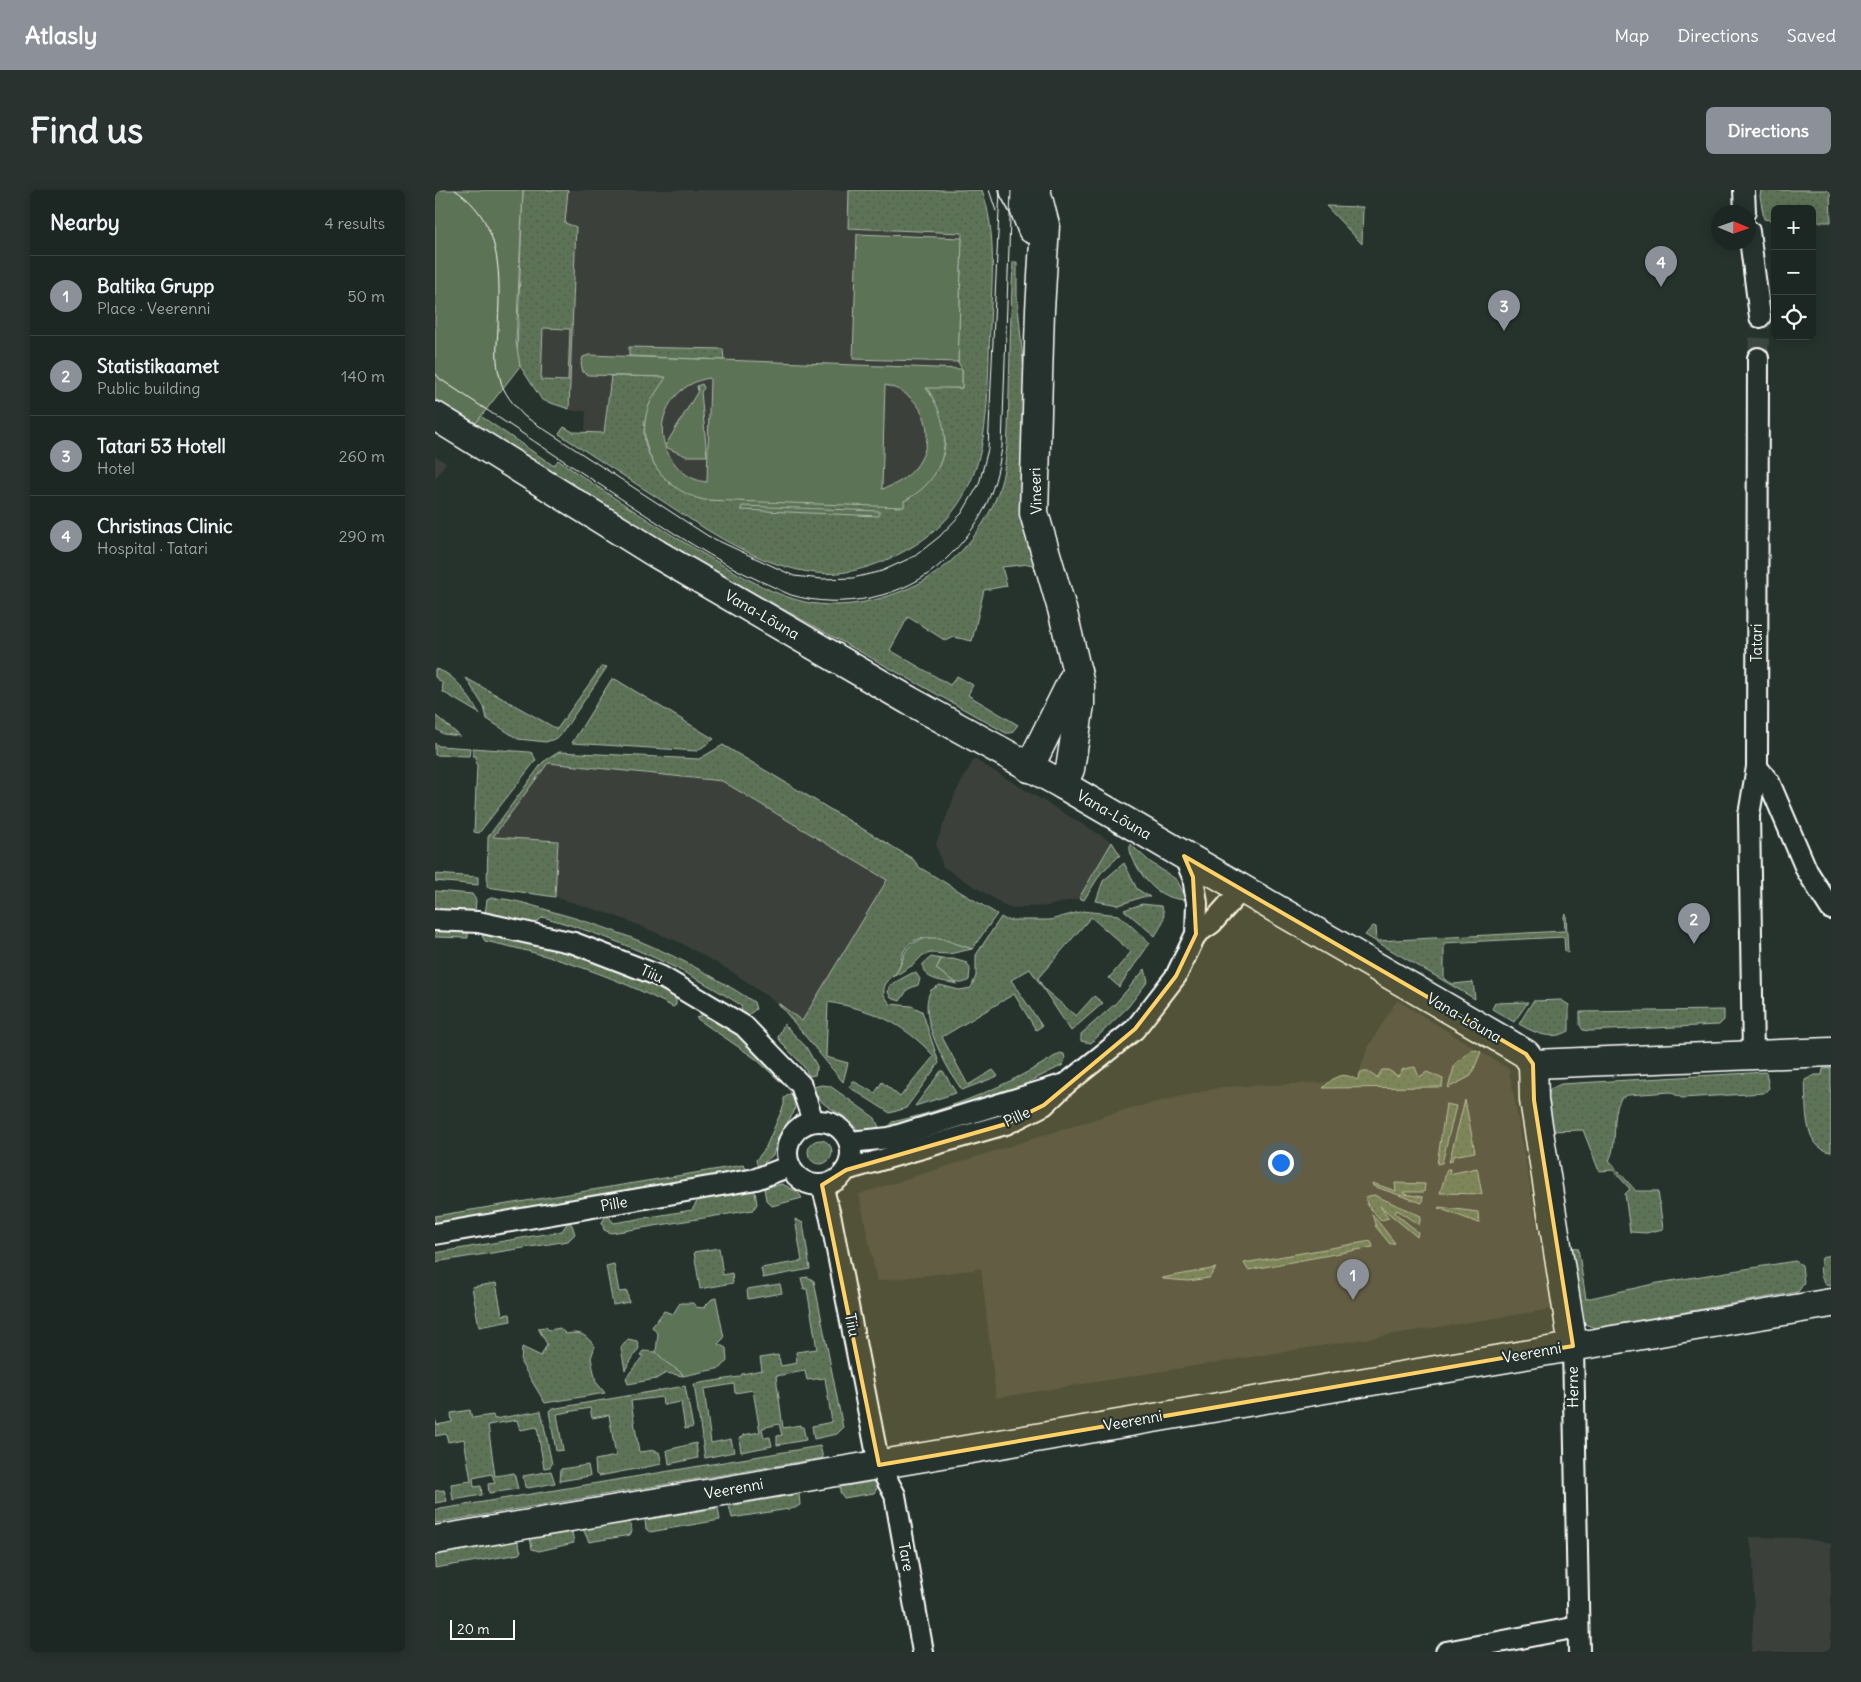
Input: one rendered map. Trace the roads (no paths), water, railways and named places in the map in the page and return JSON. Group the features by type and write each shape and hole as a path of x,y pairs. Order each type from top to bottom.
{"street":[{"path":"1014,190 1024,208 1043,259"},
{"name":"Vineeri","path":"1036,190 1045,225 1034,512 1062,609 1080,685 1080,704 1070,769 1063,785"},
{"path":"1045,225 1048,190"},
{"path":"1744,190 1745,205"},
{"path":"1751,250 1760,317"},
{"name":"Tatari","path":"1753,1055 1749,815 1757,768 1759,358"},
{"name":"Vana-Lõuna","path":"435,416 657,554 1029,768 1063,785 1507,1042 1526,1054 1533,1064"},
{"path":"1029,768 1077,671"},
{"path":"1757,768 1769,782 1807,872 1831,909"},
{"name":"Pille","path":"846,1170 1006,1124 1044,1104 1135,1029 1175,976 1196,934 1197,903 1193,877 1184,856"},
{"name":"Pille","path":"1196,934 1212,923 1242,889"},
{"name":"Tiiu","path":"435,920 478,922 575,943 662,977 744,1026 801,1085 813,1121"},
{"path":"1533,1064 1831,1052"},
{"name":"Herne","path":"1533,1064 1534,1100 1573,1346 1579,1652"},
{"name":"Pille","path":"850,1142 889,1138 1066,1084"},
{"path":"822,1120 839,1127 850,1142 850,1162 840,1178 822,1185 803,1180 790,1166 787,1156 791,1138 804,1124 822,1120"},
{"name":"Pille","path":"435,1234 756,1180 790,1166"},
{"name":"Tiiu","path":"822,1185 831,1219 879,1465"},
{"name":"Veerenni","path":"435,1540 1831,1303"},
{"name":"Tare","path":"879,1465 895,1494 923,1652"},
{"path":"1445,1652 1578,1627"}],"tunnel":[{"path":"1758,358 1760,317"}],"tram line":[{"path":"455,190 471,203 483,218 491,234 496,252 499,289 498,372 506,394 524,416 708,536 794,576 822,579 853,578 882,571 915,556 939,537 962,513 979,484 988,449 1000,190"},
{"path":"989,190 996,211"},
{"path":"435,373 440,379 661,525 743,573 791,595 811,599 852,601 892,592 928,574 957,548 984,510 995,481 1002,447 1011,190"}],"place":[{"name":"Christinas Clinic","path":"1661,287"},
{"name":"Tatari 53 Hotell","path":"1504,331"},
{"name":"Statistikaamet","path":"1694,944"},
{"name":"Baltika Grupp","path":"1353,1300"}]}
